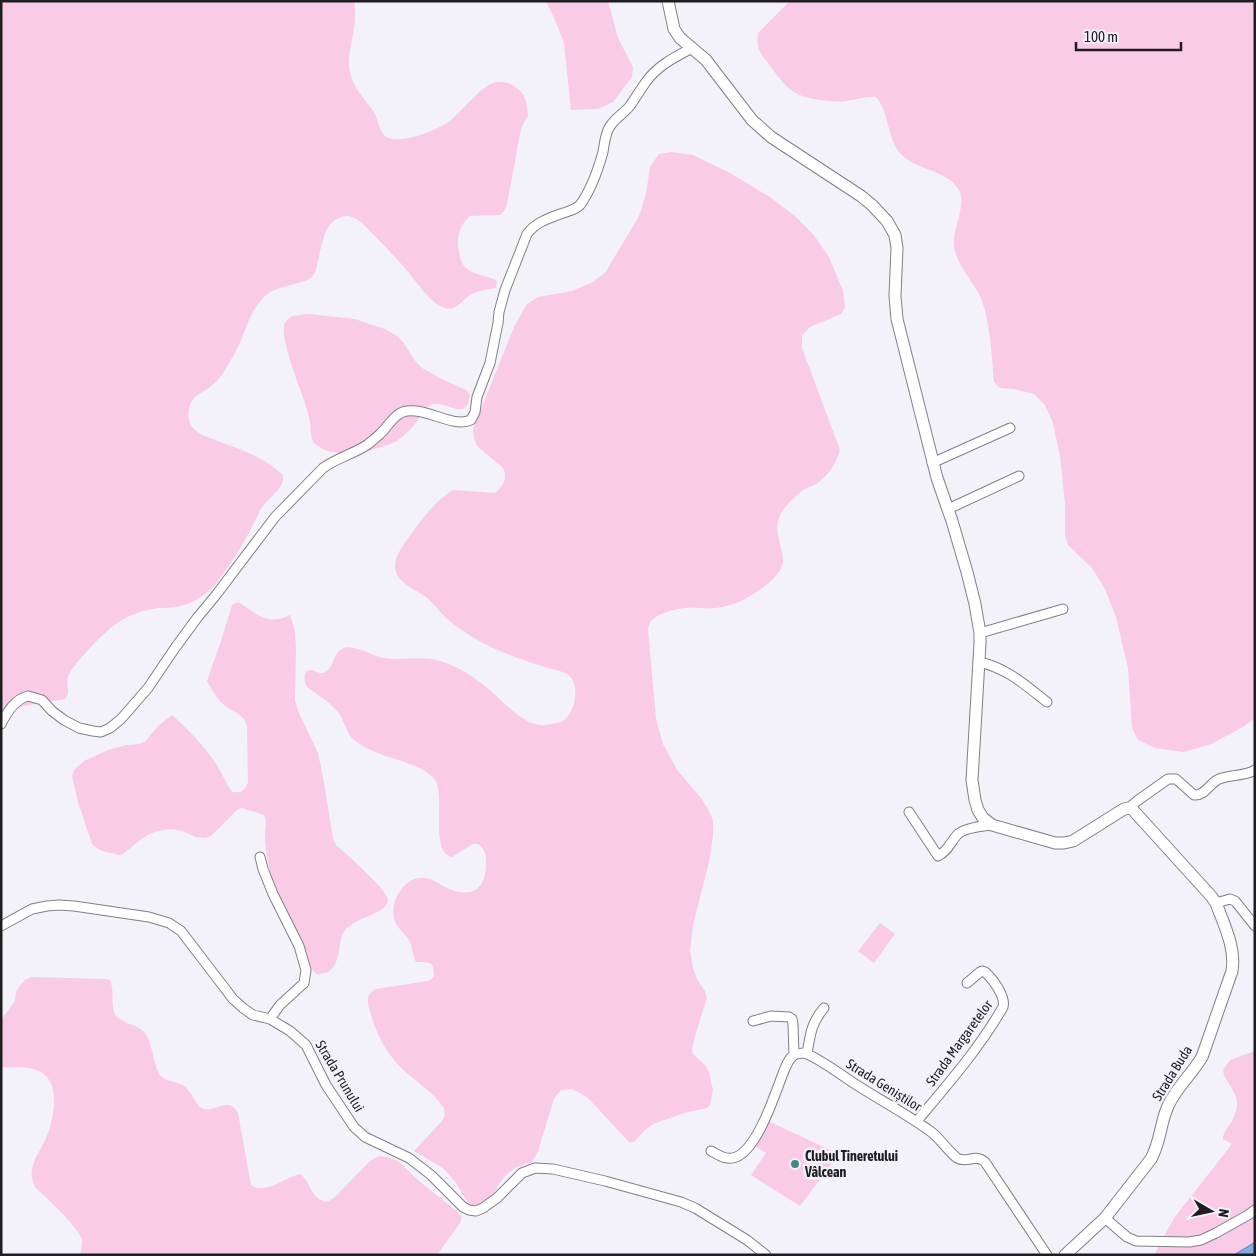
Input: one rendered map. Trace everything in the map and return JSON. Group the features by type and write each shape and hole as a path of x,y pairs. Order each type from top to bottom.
{"street":[{"path":"668,1 674,29 680,38 706,60 752,120 771,137 861,196 892,228 897,248 895,296 897,318 932,462 967,572 980,633 980,662 972,780 978,810 992,825"},
{"path":"1,724 5,716 18,701 28,696 42,700 52,711 79,728 101,732 110,728 148,688 192,626 276,517 323,468 331,462 367,445 400,413 417,411 455,422 464,423 470,420 475,412 478,397 490,363 505,290 527,234 542,221 578,207 593,179 611,124 629,107 653,73 674,57 692,48"},
{"path":"932,462 1010,428"},
{"path":"948,509 1019,476"},
{"path":"980,633 1063,609"},
{"path":"980,662 1004,670 1048,702"},
{"path":"909,812 938,856 949,847 958,834 972,828 992,825 1055,843 1064,843 1077,838 1120,811 1129,808 1168,779 1176,779 1194,795 1198,796 1219,779 1255,770"},
{"name":"Strada Buda","path":"1065,1255 1105,1218 1151,1159 1156,1150 1164,1118 1173,1096 1202,1057 1234,961 1216,903 1138,814 1129,808"},
{"path":"260,858 262,869 273,894 299,946 306,970 304,983 280,1005 270,1019"},
{"path":"1216,903 1230,899 1236,901 1255,926"},
{"name":"Strada Prunului","path":"1,926 32,909 59,905 149,917 168,923 181,931 233,999 243,1008 254,1015 270,1019 290,1031 306,1045 326,1085 354,1127 365,1137 409,1158 425,1170 463,1207 469,1210 476,1211 490,1204 522,1173 536,1168 553,1169 681,1202 695,1208 747,1240 766,1255"},
{"name":"Strada Margaretelor","path":"917,1121 969,1057 1003,1008 1002,995 986,972 980,972 967,983"},
{"path":"711,1151 723,1158 736,1157 752,1143 789,1061 794,1055 807,1054 813,1023 817,1015 824,1008"},
{"path":"753,1021 771,1016 789,1017 792,1019 794,1055"},
{"name":"Strada Geniștilor","path":"807,1054 917,1121 933,1133 960,1160 982,1159 1047,1255"},
{"path":"1105,1218 1127,1237 1136,1241 1189,1242 1200,1240 1216,1233 1255,1210"}],"shaded area":[{"path":"1,1 354,1 355,24 349,59 350,73 357,89 374,112 381,131 385,136 391,139 409,138 437,129 450,121 490,84 496,82 510,84 521,92 526,103 528,116 521,129 507,204 504,211 500,215 470,216 463,224 458,237 459,252 464,265 471,271 497,281 496,288 474,293 457,306 450,309 445,308 428,296 404,267 359,221 346,216 334,221 324,235 316,271 304,281 274,290 258,303 239,345 222,375 191,402 188,414 190,422 196,431 255,456 270,464 283,475 281,485 261,509 230,564 211,589 203,596 178,607 158,608 141,612 126,618 111,628 89,649 70,672 68,677 68,694 65,699 24,706 1,716"},
{"path":"546,1 608,1 618,38 633,67 632,77 613,102 598,109 571,110 564,43"},
{"path":"790,1 1255,1 1255,718 1243,727 1211,744 1184,752 1155,748 1138,740 1132,728 1128,668 1116,617 1105,589 1092,568 1068,545 1065,535 1065,504 1060,456 1053,423 1045,405 1034,394 1000,388 994,382 990,338 983,305 977,290 955,253 954,239 961,203 959,190 948,179 908,160 902,155 897,149 884,111 876,97 826,101 802,96 788,88 760,51 758,33"},
{"path":"671,152 693,155 730,173 770,197 796,217 813,234 829,257 843,291 845,307 841,314 810,327 802,335 802,348 840,450 830,471 818,482 803,490 782,511 777,527 783,560 779,572 774,578 741,601 716,608 672,610 652,620 648,629 656,719 663,744 678,771 701,798 713,820 713,836 709,862 693,925 690,951 693,968 707,998 692,1049 693,1054 706,1066 709,1072 713,1090 710,1105 707,1108 684,1113 653,1124 634,1142 629,1142 587,1097 572,1089 561,1090 554,1099 538,1151 532,1162 517,1167 507,1174 491,1197 483,1204 471,1205 443,1168 414,1151 442,1121 445,1111 435,1097 400,1067 389,1053 376,1029 368,1001 370,993 376,989 428,981 434,977 432,965 416,962 409,940 395,921 394,904 400,891 410,881 417,878 433,880 455,891 470,892 476,890 484,879 486,870 485,853 478,844 473,844 452,857 445,853 439,835 439,798 435,780 422,769 371,750 354,740 334,707 307,687 305,674 309,670 320,673 326,672 338,652 348,647 360,649 384,658 433,659 453,666 470,675 516,714 533,724 558,723 567,717 574,705 575,690 571,678 567,674 499,650 462,630 442,614 426,597 400,579 396,573 396,560 398,553 420,522 435,504 447,494 453,490 495,493 500,488 505,479 503,468 477,446 473,429 514,327 527,304 538,297 572,291 591,283 605,273 639,216 646,194 650,167 659,154"},
{"path":"309,314 355,319 385,329 403,342 422,368 466,390 470,394 468,404 464,408 458,409 437,404 430,405 406,434 384,446 354,453 335,453 321,448 312,439 308,414 284,336 287,320"},
{"path":"237,602 264,618 275,619 290,615 295,631 295,700 298,711 318,753 333,839 336,845 374,880 388,900 381,910 357,921 344,932 333,968 320,974 315,973 311,968 303,944 273,882 266,852 266,822 264,815 242,808 238,809 211,836 206,838 196,837 172,829 158,831 149,834 119,855 102,851 92,844 78,802 72,776 74,770 84,761 108,750 145,742 158,726 172,715 207,751 232,792 240,792 246,788 248,782 247,726 240,715 221,702 207,681 232,605"},
{"path":"880,923 895,934 874,963 858,951"},
{"path":"31,977 110,980 115,1014 121,1020 141,1029 147,1036 157,1070 162,1078 184,1086 198,1105 204,1109 229,1105 237,1110 251,1185 257,1188 269,1187 300,1174 314,1194 327,1202 334,1198 370,1161 379,1156 387,1157 398,1161 419,1181 459,1213 462,1217 460,1223 437,1255 80,1255 82,1240 80,1234 69,1220 35,1187 32,1178 33,1165 52,1120 54,1100 50,1082 45,1075 36,1070 1,1067 1,1020 15,1001 16,992 20,985"},
{"path":"1255,1051 1255,1242 1234,1255 1154,1255 1174,1218 1232,1144 1223,1139 1223,1137 1237,1109 1237,1103 1223,1070 1230,1060"},
{"name":"Clubul Tineretului Vâlcean","path":"768,1121 839,1154 800,1206 751,1175 766,1153 755,1146"}],"water":[{"path":"1255,1242 1255,1255 1234,1255"}],"place":[{"name":"Clubul Tineretului Vâlcean","path":"795,1164"}]}
